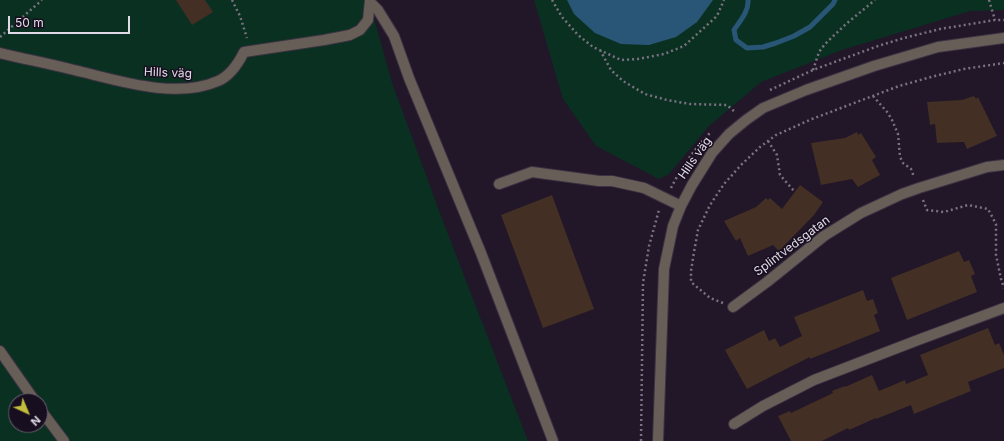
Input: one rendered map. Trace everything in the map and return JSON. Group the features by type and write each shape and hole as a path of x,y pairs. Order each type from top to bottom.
{"street":[{"path":"244,52 350,35 360,30 368,20 370,1"},
{"path":"370,1 378,10 394,36 409,78 478,246 553,441"},
{"name":"Hills väg","path":"658,441 664,269 673,226 681,206 712,153 729,134 746,120 764,108 806,90 874,66 938,47 1004,38"},
{"name":"Hills väg","path":"0,53 139,85 164,88 188,88 205,86 219,81 239,62 244,52"},
{"name":"Splintvedsgatan","path":"733,306 767,282 824,236 861,213 902,194 987,167 1004,165"},
{"path":"499,184 532,172 599,181 612,180 644,188 681,206"},
{"path":"734,424 763,406 814,380 1004,308"},
{"path":"0,351 29,393"},
{"path":"48,420 64,441"}],"path":[{"path":"0,37 42,0"},
{"path":"232,0 248,37 244,52"},
{"path":"552,0 562,17 578,34 593,47 621,60 638,59 664,54 684,46 717,16 724,0"},
{"path":"813,70 819,52 825,44 875,0"},
{"path":"989,0 995,20"},
{"path":"766,92 813,70 904,38 940,29 995,20 1004,20"},
{"path":"600,50 611,70 623,81 645,94 690,104 727,105 735,112 729,116"},
{"path":"733,306 710,298 691,282 698,230 710,205 724,184 740,165 776,135 812,119 899,86 964,69 1004,64"},
{"path":"640,441 643,283 649,246 660,208 677,176 701,141 712,131"},
{"path":"768,141 777,155 780,175 795,192"}],"green space":[{"path":"0,0 369,0 392,83 444,224 528,441 0,441"},
{"path":"534,0 1004,0 1004,10 970,11 842,50 761,82 709,126 669,174 659,179 596,146 563,99"}],"water":[{"path":"567,0 713,0 697,22 676,37 649,45 621,44 595,33 574,14"}],"building":[{"path":"176,0 205,0 213,12 192,25"},
{"path":"974,96 976,99 978,97 997,136 967,149 964,142 937,143 935,124 930,125 927,102 962,100"},
{"path":"857,132 858,135 861,133 876,157 872,160 880,175 858,187 852,179 821,185 811,143 845,138"},
{"path":"800,185 823,202 814,215 779,251 773,245 748,256 740,238 736,241 724,221 756,207 766,198 768,200 770,198 782,209"},
{"path":"552,195 594,309 543,328 501,215"},
{"path":"959,251 964,262 969,260 975,274 971,276 977,292 907,320 891,278"},
{"path":"863,290 867,301 873,299 878,313 874,315 880,331 810,359 810,357 747,389 725,350 764,330 769,341 775,338 780,347 802,336 794,317"},
{"path":"988,328 995,345 999,343 1004,355 1004,368 968,382 971,391 914,414 911,405 849,430 848,428 822,441 791,441 778,416 790,411 791,413 833,393 832,391 872,375 879,391 905,380 906,384 928,375 920,355"}],"waterway":[{"path":"748,0 746,12 734,30 736,40 747,48 763,47 794,36 810,27 833,4 835,0"}]}
